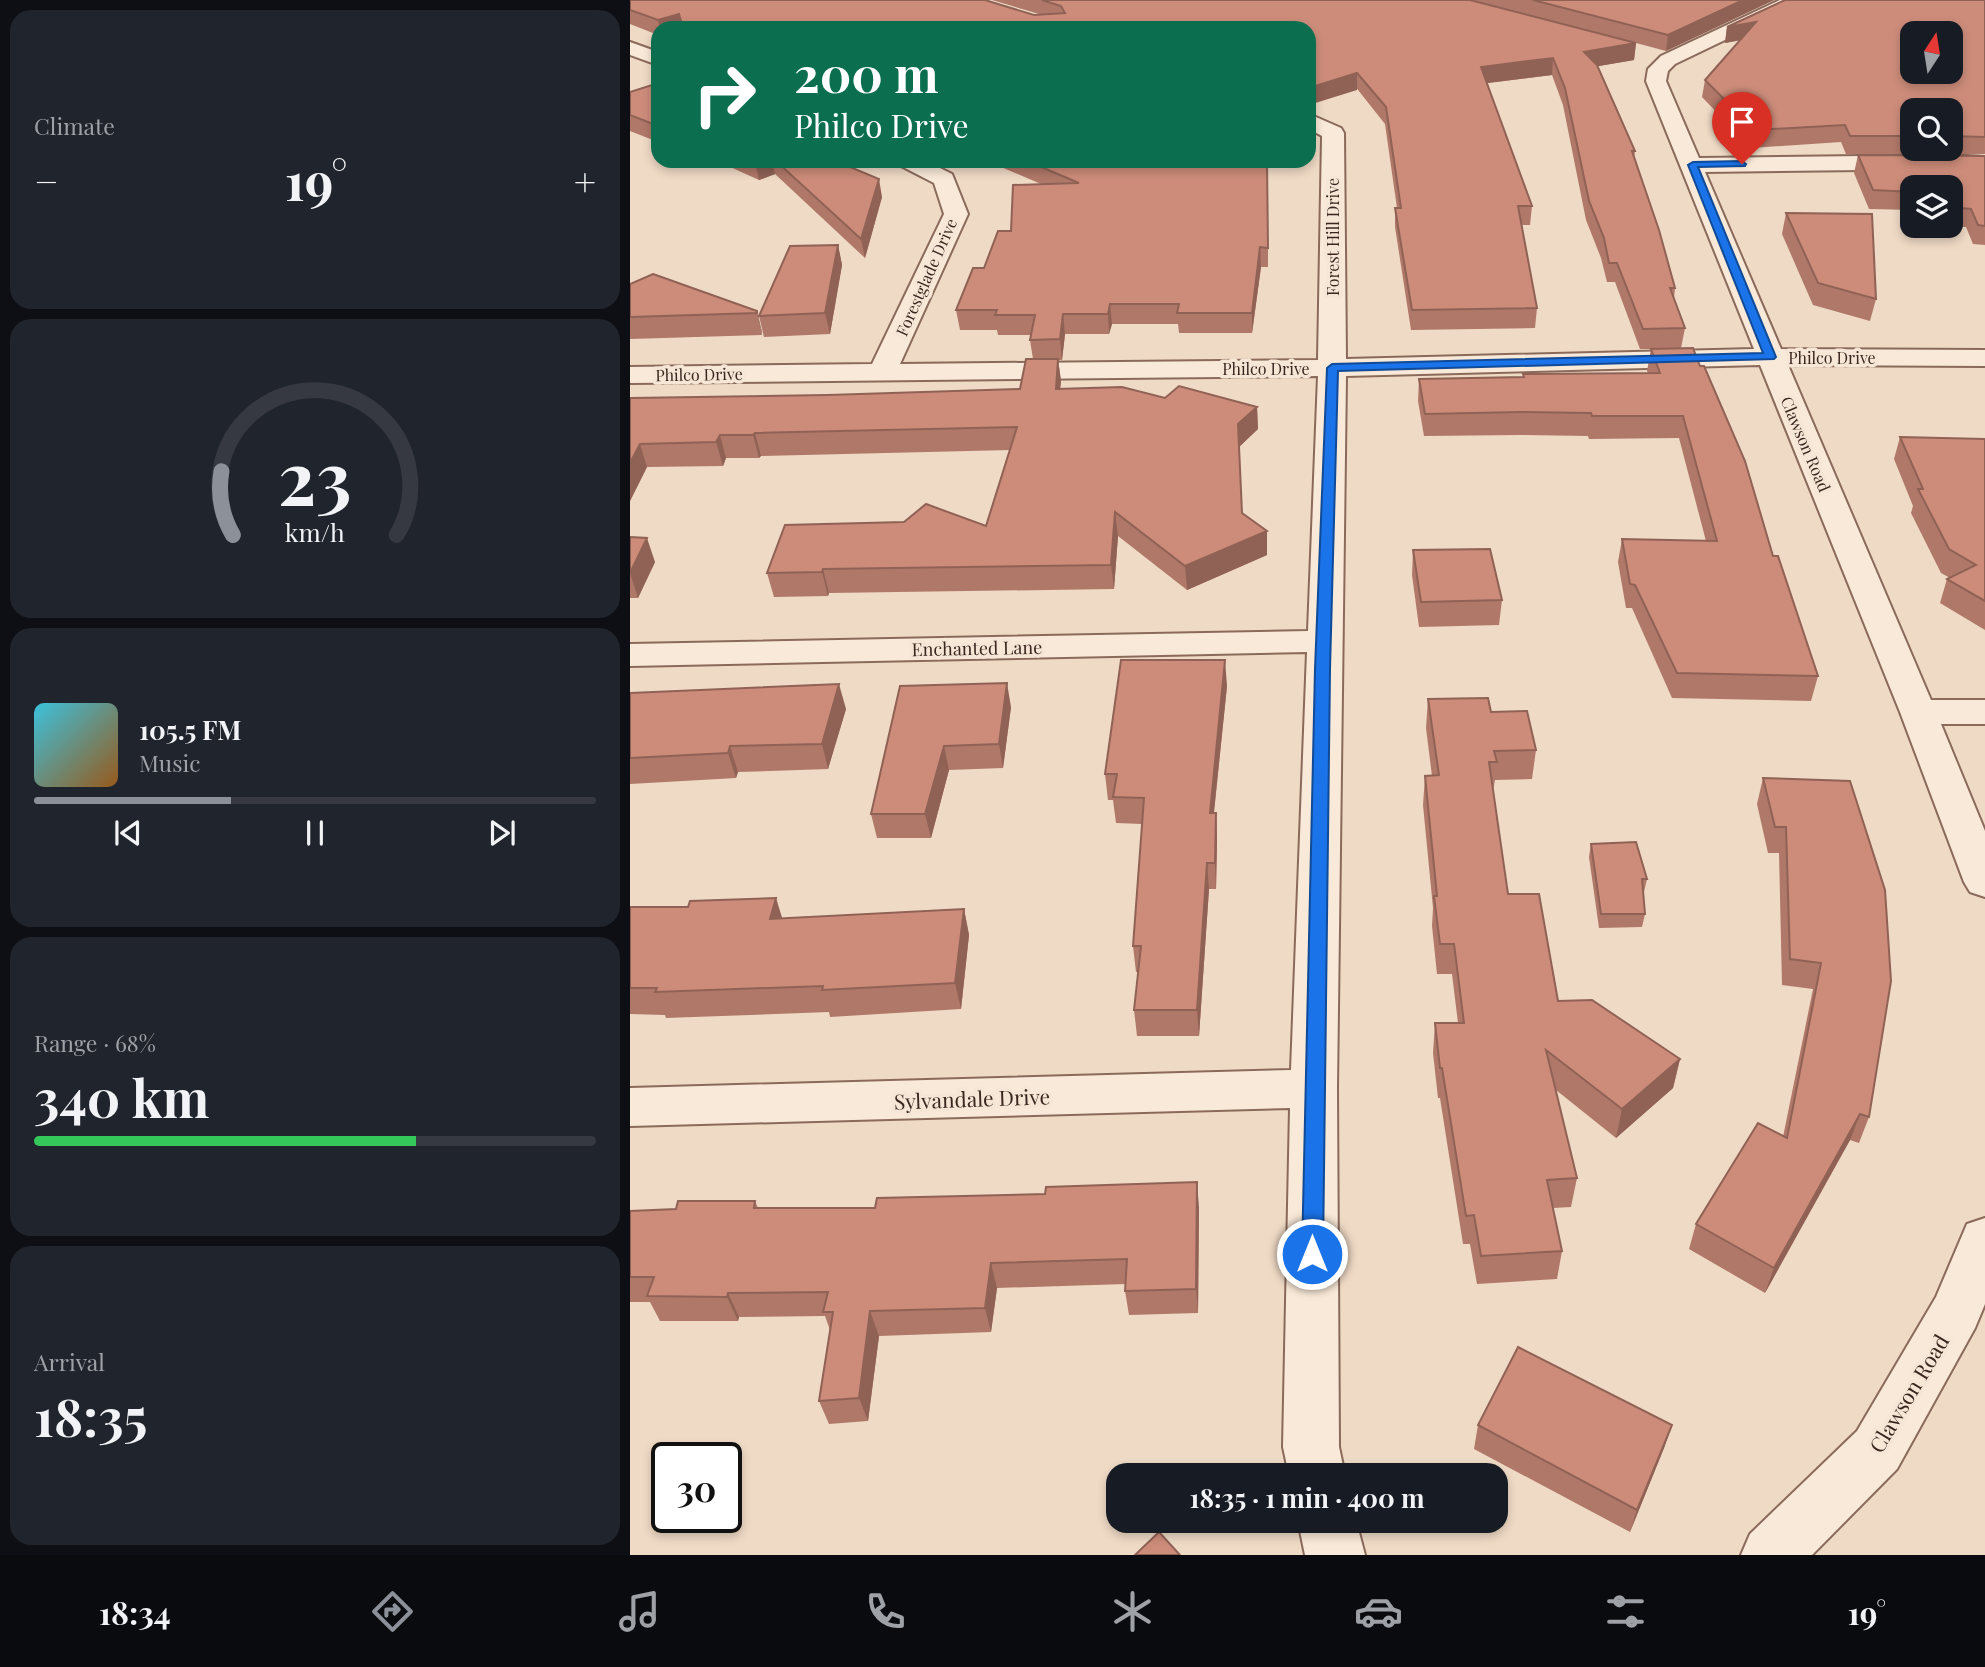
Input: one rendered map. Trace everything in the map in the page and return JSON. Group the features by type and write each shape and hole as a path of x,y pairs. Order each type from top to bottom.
{"street":[{"name":"Clawson Road","path":"1794,0 1654,56 1658,69 1656,81 1918,712 1985,882"},
{"path":"630,48 651,56"},
{"name":"Forest Hill Drive","path":"1316,124 1333,133 1332,368"},
{"path":"1693,165 1949,162 1985,164"},
{"name":"Forestglade Drive","path":"883,371 956,214 944,178 923,168"},
{"name":"Philco Drive","path":"630,375 1332,368 1770,357 1985,358"},
{"path":"1314,1463 1311,1447 1314,1088 1323,641 1332,368"},
{"name":"Enchanted Lane","path":"630,655 1323,641"},
{"path":"1918,712 1985,712"},
{"name":"Sylvandale Drive","path":"630,1107 1314,1088"},
{"name":"Clawson Road","path":"1771,1555 1877,1450 1956,1311 1985,1240"},
{"path":"1330,1533 1335,1555"}],"building":[{"path":"630,0 985,0 1034,15 1065,13 1061,6 1042,0 1470,0 1636,43 1584,52 1597,65 1635,151 1632,151 1659,230 1675,288 1670,288 1685,328 1643,329 1617,263 1609,263 1604,238 1589,201 1565,88 1553,58 1481,67 1532,206 1518,206 1537,308 1412,310 1395,208 1401,208 1386,107 1357,73 1316,86 1316,21 681,21 679,14 658,20 630,10"},
{"path":"1533,0 1743,0 1668,35"},
{"path":"1785,0 1985,0 1985,137 1963,136 1963,98 1900,98 1900,136 1850,136 1845,125 1755,130 1705,80 1756,22 1727,27"},
{"path":"651,85 651,123 630,115 630,92"},
{"path":"1858,155 1900,155 1900,161 1963,161 1963,156 1985,156 1985,226 1978,225 1971,209 1963,208 1963,175 1900,175 1900,191 1873,190"},
{"path":"784,168 853,168 879,179 861,239"},
{"path":"1044,168 1267,168 1268,248 1260,247 1252,313 1177,313 1179,304 1110,304 1108,314 1063,314 1060,339 1030,340 1035,315 995,315 997,310 956,310 973,268 984,268 998,231 1011,231 1013,185 1079,183"},
{"path":"1786,213 1872,214 1876,299 1818,283"},
{"path":"838,245 825,313 759,316 790,246"},
{"path":"653,274 757,313 630,317 630,284"},
{"path":"1693,348 1700,366 1704,366 1745,461 1773,556 1778,556 1818,676 1677,673 1635,585 1630,584 1622,539 1717,541 1683,416 1592,416 1591,413 1521,412 1425,414 1419,379 1524,377 1523,374 1660,373 1651,349"},
{"path":"1026,359 1058,359 1056,389 1122,387 1165,398 1179,386 1257,407 1238,424 1242,513 1267,531 1185,566 1115,512 1111,565 823,569 822,572 767,573 785,525 904,522 926,504 986,526 1017,427 720,435 716,442 640,444 630,463 630,398 1020,389"},
{"path":"1900,437 1985,439 1985,601 1947,579 1976,565 1949,549 1918,489 1923,489"},
{"path":"630,537 647,538 630,573"},
{"path":"1490,549 1502,600 1421,602 1413,550"},
{"path":"1121,660 1225,660 1210,813 1216,813 1215,863 1207,863 1197,1010 1134,1010 1141,946 1133,946 1144,798 1113,797 1117,774 1105,774"},
{"path":"1007,683 999,744 944,746 925,814 871,814 900,686"},
{"path":"839,684 822,744 730,746 728,753 630,758 630,693"},
{"path":"1488,698 1491,712 1527,711 1536,750 1494,751 1497,762 1489,762 1508,894 1539,894 1558,1001 1592,1000 1680,1059 1622,1109 1546,1050 1577,1178 1547,1180 1562,1251 1481,1256 1474,1215 1466,1216 1440,1068 1435,1023 1464,1023 1454,944 1440,944 1425,776 1439,775 1428,699"},
{"path":"1763,778 1850,781 1885,890 1891,981 1869,1117 1860,1114 1774,1268 1696,1224 1758,1123 1787,1138 1821,963 1790,959 1786,827 1775,827"},
{"path":"1636,842 1647,879 1642,879 1645,914 1601,914 1591,844"},
{"path":"776,898 770,919 964,909 955,983 822,990 823,986 655,992 657,988 630,988 630,907 688,907 690,901"},
{"path":"1197,1182 1196,1289 1125,1291 1127,1259 991,1263 985,1308 870,1311 859,1398 819,1401 833,1312 823,1312 828,1292 728,1293 727,1297 647,1296 654,1277 630,1277 630,1211 676,1209 678,1201 755,1201 754,1208 875,1208 877,1198 1045,1194 1046,1187"},
{"path":"1518,1347 1672,1425 1637,1510 1478,1425"},
{"path":"1160,1533 1180,1555 1135,1555"}],"route":[{"path":"1312,1254 1322,669 1332,368 1770,357 1693,165 1742,164"}]}
